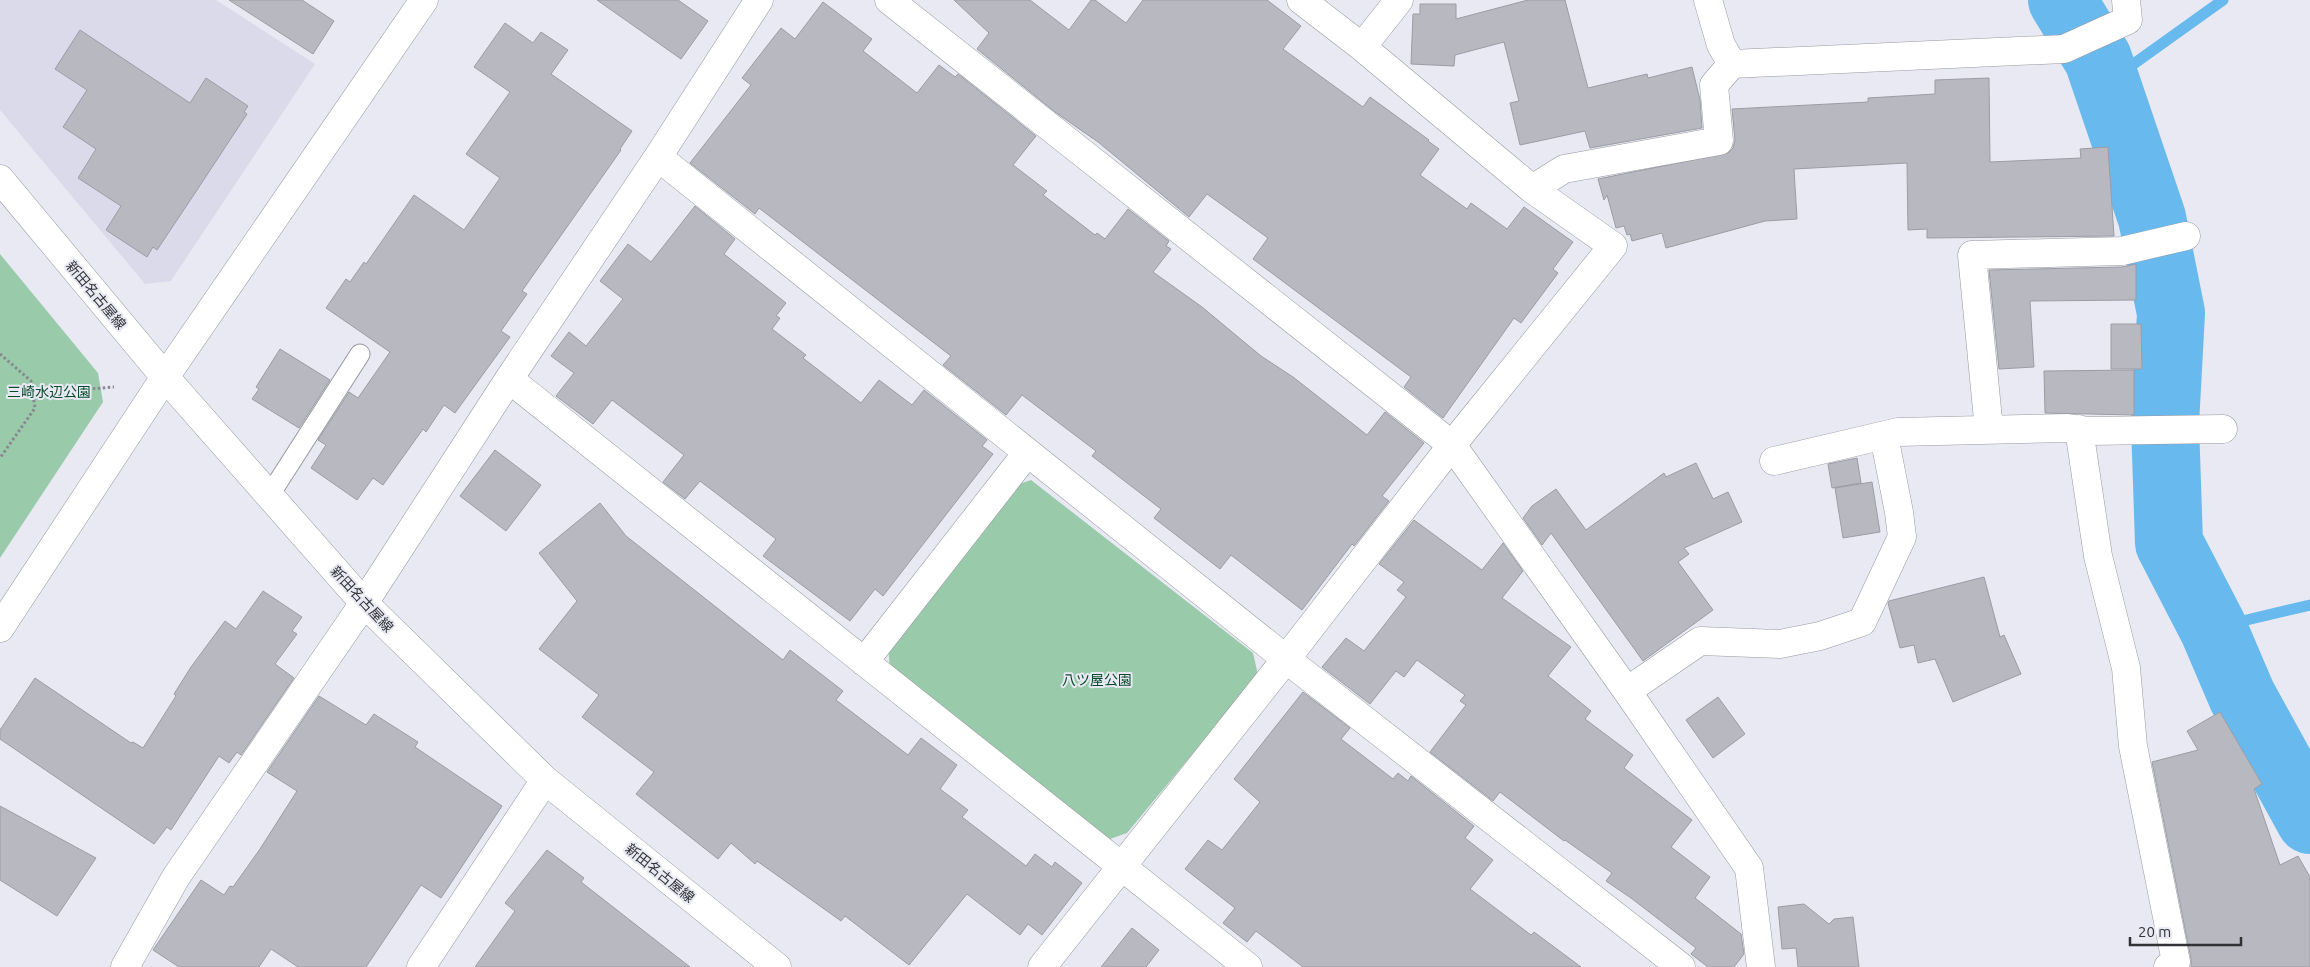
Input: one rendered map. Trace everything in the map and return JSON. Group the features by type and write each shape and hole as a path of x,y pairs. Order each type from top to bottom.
{"street":[{"path":"0,628 165,377 424,0"},
{"path":"125,967 176,877 364,603 509,379 658,157 758,0"},
{"path":"889,0 1452,444 1627,691 1748,868 1761,967"},
{"path":"1042,967 1286,659 1452,444 1613,246 1532,189 1301,0"},
{"path":"1362,48 1399,0"},
{"path":"1708,0 1722,45 1732,64"},
{"path":"1532,189 1564,170 1719,141 1714,85 1732,64 2064,48 2128,20 2126,0"},
{"path":"658,157 1286,659 1681,967"},
{"name":"新田名古屋線","path":"0,180 165,377 364,603 545,780 777,967"},
{"path":"1989,430 1972,255 2122,251 2186,236"},
{"path":"509,379 1248,967"},
{"path":"2079,429 2098,556 2126,668 2133,746 2176,962 2168,967"},
{"path":"1774,461 1898,432 2223,429"},
{"path":"1627,691 1700,641 1780,644 1820,636 1862,622 1902,537 1884,436"},
{"path":"864,662 1027,453"},
{"path":"421,967 545,780"}],"lane":[{"path":"269,496 360,354"}],"path":[{"path":"0,354 31,381 35,408 0,458"},
{"path":"33,394 114,387"}],"shaded area":[{"path":"0,0 216,0 315,64 171,281 145,284 0,110"}],"green space":[{"name":"三崎水辺公園","path":"0,254 98,373 103,402 0,558"},
{"name":"八ツ屋公園","path":"1031,480 1253,653 1258,675 1127,833 1110,839 890,667 888,648 1014,486"}],"building":[{"path":"229,0 302,0 334,21 313,54"},
{"path":"597,0 678,0 708,21 681,59"},
{"path":"954,0 1030,0 1069,30 1091,0 1095,0 1126,23 1143,0 1267,0 1301,26 1283,49 1363,107 1370,97 1439,149 1420,175 1467,209 1471,203 1507,229 1524,207 1573,242 1553,269 1558,273 1521,323 1514,318 1443,418 1404,387 1411,377 1253,259 1268,238 1207,194 1189,217 1098,142 1055,112 977,49 989,33"},
{"path":"1528,0 1565,0 1588,88 1647,74 1648,78 1692,67 1700,100 1702,128 1590,148 1585,131 1520,145 1510,103 1519,101 1504,42 1455,55 1454,66 1411,64 1413,14 1420,14 1420,4 1456,4 1456,19"},
{"path":"823,2 872,39 863,51 917,93 939,65 955,77 958,74 1036,136 1013,165 1047,191 1043,195 1095,235 1097,233 1105,239 1128,209 1169,241 1166,246 1171,249 1153,272 1202,307 1261,356 1293,377 1367,435 1385,412 1424,443 1382,496 1389,501 1354,546 1352,544 1302,610 1231,555 1220,569 1154,518 1161,509 1092,456 1096,451 1022,395 1006,415 943,365 951,356 759,208 755,214 690,163 751,85 742,78 781,28 795,39"},
{"path":"505,23 533,43 541,32 568,50 551,74 632,131 621,150 522,291 527,294 501,331 510,337 455,413 444,405 426,432 423,429 383,485 373,478 357,500 311,468 326,445 318,440 349,392 358,398 390,352 326,308 346,279 350,282 364,262 366,264 414,195 464,230 500,178 466,154 510,92 474,67"},
{"path":"80,30 190,103 206,78 248,106 244,112 247,114 157,250 153,247 147,257 106,230 121,206 78,178 96,149 63,127 87,90 55,69"},
{"path":"1989,78 1990,162 2081,158 2080,149 2108,147 2114,236 1927,238 1927,229 1908,230 1907,163 1794,169 1797,219 1765,221 1666,248 1662,233 1632,241 1630,234 1627,235 1624,226 1616,228 1607,195 1604,200 1598,179 1728,153 1733,148 1735,140 1732,109 1868,102 1868,98 1935,94 1935,80"},
{"path":"695,206 735,239 724,254 786,303 776,316 780,318 772,329 806,355 803,358 861,403 879,380 912,405 924,390 987,440 982,446 993,454 883,596 875,589 850,621 763,556 776,539 700,481 685,499 663,482 684,455 612,400 593,424 556,396 574,373 551,356 569,332 586,346 623,299 600,281 628,244 651,262"},
{"path":"2136,264 2136,300 2030,301 2034,367 1999,369 1989,270 2122,267"},
{"path":"2111,324 2141,324 2142,369 2111,369"},
{"path":"280,349 330,380 299,428 252,399 259,389 256,387"},
{"path":"2134,370 2134,415 2045,413 2044,371"},
{"path":"495,450 541,485 506,531 460,496"},
{"path":"1857,458 1861,483 1832,488 1828,464"},
{"path":"1696,463 1713,499 1728,492 1742,522 1684,548 1689,554 1678,562 1713,610 1643,661 1551,533 1542,545 1523,518 1532,506 1556,489 1586,530 1664,473 1666,477"},
{"path":"1872,482 1880,532 1843,538 1835,488"},
{"path":"600,503 626,536 783,660 790,650 843,691 836,700 908,755 921,738 957,765 940,789 968,810 962,817 1026,866 1035,854 1052,867 1055,862 1082,883 1042,935 1028,924 1020,935 967,894 909,965 845,916 841,921 757,861 755,864 731,843 718,859 636,794 654,772 582,717 599,695 539,649 577,601 539,553"},
{"path":"1414,520 1482,570 1503,543 1523,571 1502,598 1571,647 1548,676 1591,711 1585,719 1633,755 1624,768 1692,820 1671,847 1710,877 1695,898 1741,934 1744,954 1734,967 1708,967 1691,954 1696,948 1606,881 1612,873 1564,841 1500,792 1493,801 1430,752 1466,705 1460,701 1465,695 1417,660 1404,677 1396,671 1370,704 1322,667 1346,638 1364,651 1406,597 1397,590 1404,582 1379,564"},
{"path":"1984,577 2000,637 2004,635 2021,674 1953,702 1935,659 1918,663 1914,645 1900,648 1888,603 1889,601"},
{"path":"263,591 302,617 292,631 297,634 275,664 294,678 241,755 237,752 229,763 219,756 171,830 167,827 154,844 0,739 0,730 35,678 131,743 133,742 143,748 176,696 174,694 191,667 225,621 236,629"},
{"path":"1303,692 1350,728 1341,739 1393,779 1398,773 1408,781 1411,776 1474,826 1465,838 1493,860 1470,889 1531,935 1534,932 1581,967 1303,967 1256,931 1247,942 1223,923 1235,908 1185,869 1208,840 1222,850 1260,802 1234,779"},
{"path":"319,696 366,725 374,714 418,742 415,747 502,806 441,898 421,885 366,967 298,967 271,949 259,967 179,967 153,950 201,880 224,895 230,886 233,887 260,849 297,791 267,772"},
{"path":"1718,697 1745,734 1713,758 1686,720"},
{"path":"2220,712 2262,784 2254,789 2280,865 2298,856 2310,877 2310,967 2191,967 2152,762 2198,750 2187,731"},
{"path":"0,806 96,858 57,916 0,880"},
{"path":"547,850 584,878 581,882 690,967 475,967 515,911 505,903"},
{"path":"1804,904 1829,924 1834,919 1853,917 1859,967 1798,967 1796,948 1782,949 1778,907"},
{"path":"1132,928 1159,950 1146,967 1101,967"}],"waterway":[{"path":"2062,0 2098,59 2152,218 2171,313 2165,424 2169,543 2213,628 2242,696 2310,820"},
{"path":"2107,83 2223,0"},
{"path":"2213,628 2310,605"}]}
